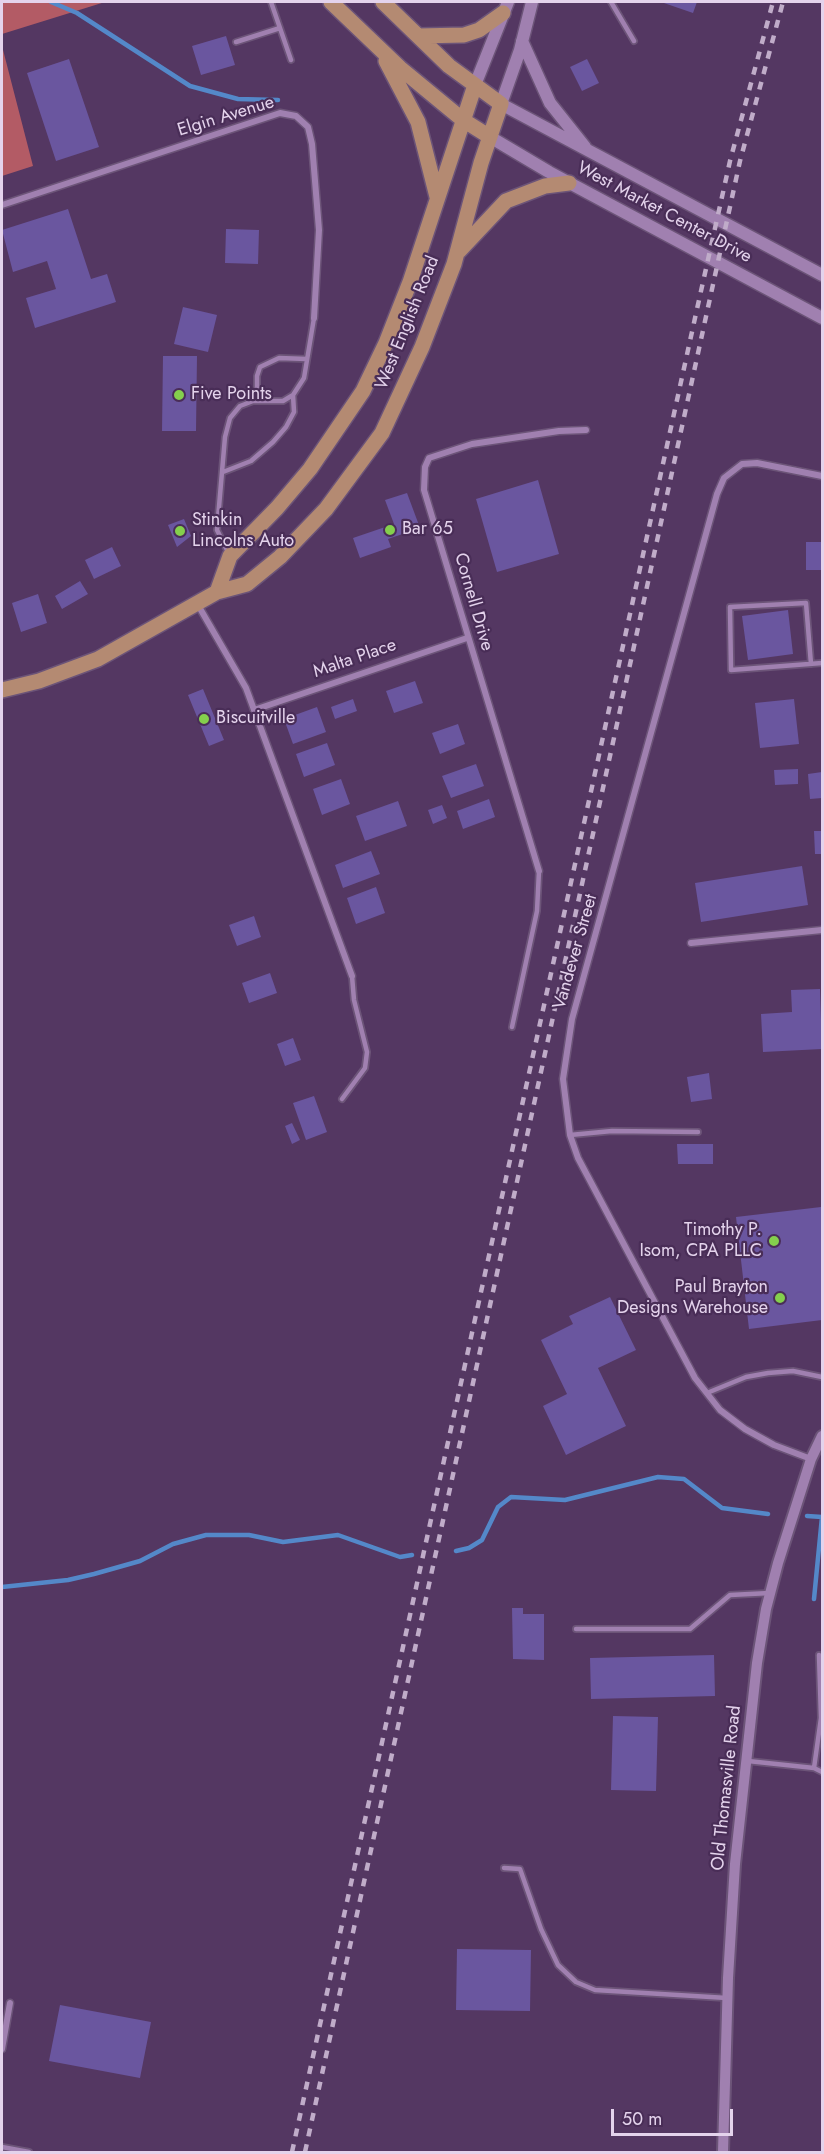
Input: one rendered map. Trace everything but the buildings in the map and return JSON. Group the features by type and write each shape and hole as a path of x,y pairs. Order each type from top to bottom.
{"main road":[{"path":"331,2 379,48 463,120 490,137"},
{"path":"383,2 449,66 501,104"},
{"name":"West English Road","path":"2,690 39,681 98,659 217,592 247,584 280,557 326,509 382,433 422,347 457,253 532,2"},
{"path":"417,36 464,35 479,30 506,7"},
{"name":"West English Road","path":"217,592 230,556 277,508 310,468 363,391 387,344 474,85 506,7"},
{"path":"522,41 550,103 588,151"},
{"path":"379,48 418,122 437,198"},
{"name":"West Market Center Drive","path":"501,104 822,275"},
{"name":"West Market Center Drive","path":"490,137 569,183 822,318"},
{"path":"457,253 506,201 545,186 569,183"}],"street":[{"name":"Elgin Avenue","path":"2,205 280,113 296,116 308,127 315,176 319,230 314,318"},
{"name":"Cornell Drive","path":"539,871 424,490 425,467 429,458 472,444 559,431 585,430"},
{"name":"Vandever Street","path":"811,1459 774,1445 745,1429 720,1410 695,1378 590,1181 570,1135 563,1079 565,1050 717,494 724,478 742,464 757,463 822,476"},
{"path":"198,604 246,688 352,976"},
{"name":"Malta Place","path":"254,710 467,638"},
{"path":"691,943 822,930"},
{"name":"Old Thomasville Road","path":"723,2152 727,1998 735,1864 757,1663 770,1593 811,1459 822,1436"},
{"path":"2,2049 10,2003"}],"lane":[{"path":"271,2 291,60"},
{"path":"611,2 634,41"},
{"path":"236,42 280,28"},
{"path":"230,556 218,530 225,437 230,418 240,406 257,401 283,401 293,395 304,378 314,318"},
{"path":"257,401 257,376 260,367 279,358 307,359"},
{"path":"223,472 251,461 286,428 294,412 293,395"},
{"path":"811,664 806,603 730,607 731,670 811,664 822,663"},
{"path":"512,1027 537,911 539,871"},
{"path":"342,1099 365,1068 367,1052 354,1000 352,976"},
{"path":"570,1135 612,1131 698,1132"},
{"path":"707,1393 746,1377 768,1373 793,1371 822,1377"},
{"path":"576,1629 690,1629 730,1595 770,1593"},
{"path":"814,1768 821,1718 819,1655"},
{"path":"745,1760 814,1768 822,1772"},
{"path":"504,1868 520,1869 541,1929 558,1965 576,1982 595,1990 727,1998"},
{"path":"2,2147 29,2152"}],"shaded area":[{"path":"2,2 105,2 2,34"},
{"path":"2,46 33,166 2,176"}],"waterway":[{"path":"51,2 77,13 190,86 238,99 278,100"},
{"path":"456,1551 469,1548 482,1540 498,1507 511,1497 565,1500 658,1477 684,1479 722,1508 768,1514"},
{"path":"807,1516 822,1517"},
{"path":"814,1599 822,1517"},
{"path":"2,1587 68,1580 94,1574 140,1561 173,1544 206,1535 249,1535 283,1542 338,1535 400,1557 412,1555"}],"railway":[{"path":"292,2152 730,161 773,2"},
{"path":"305,2152 740,161 783,2"}],"place":[{"name":"Five Points","path":"179,395"},
{"name":"Bar 65","path":"390,530"},
{"name":"Stinkin Lincolns Auto","path":"180,531"},
{"name":"Biscuitville","path":"204,719"},
{"name":"Timothy P. Isom, CPA PLLC","path":"774,1241"},
{"name":"Paul Brayton Designs Warehouse","path":"780,1298"}]}
